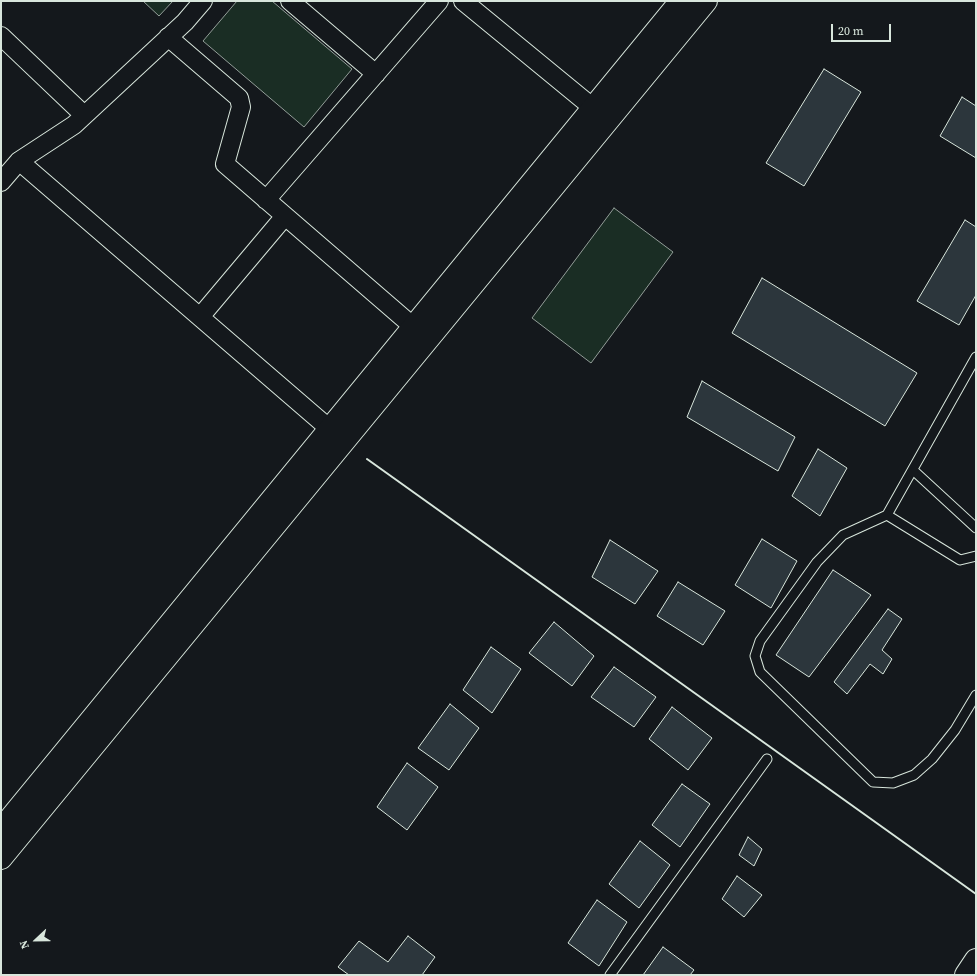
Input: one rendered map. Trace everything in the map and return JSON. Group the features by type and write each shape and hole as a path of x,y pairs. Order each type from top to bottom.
{"main road":[{"path":"1,830 337,435 694,3"},
{"path":"1,858 337,435"},
{"path":"966,975 976,960"}],"street":[{"path":"203,1 185,22 74,125 8,168 200,317 337,435"},
{"path":"290,1 376,74"},
{"path":"266,200 439,1"},
{"path":"464,1 601,114"},
{"path":"1,36 84,115"},
{"path":"168,37 239,98 241,107 225,164 421,333"},
{"path":"200,317 285,216"}],"lane":[{"path":"976,357 887,515 843,535 817,562 760,641 755,656 760,672 873,782 893,783 914,775 932,759 955,730 976,695"},
{"path":"913,470 976,528"},
{"path":"887,515 960,560 976,556"},
{"path":"610,975 767,759"}],"green space":[{"path":"143,1 173,1 159,16"},
{"path":"237,1 272,1 352,69 304,127 203,41"},
{"path":"614,208 673,252 591,363 532,318"}],"building":[{"path":"824,69 861,92 804,186 766,163"},
{"path":"962,97 976,106 976,158 940,136"},
{"path":"965,220 976,227 976,295 959,325 917,301"},
{"path":"762,278 917,373 885,426 732,333"},
{"path":"702,381 795,437 778,471 687,417"},
{"path":"818,449 847,468 820,516 792,496"},
{"path":"762,539 797,561 771,608 735,585"},
{"path":"610,540 658,571 635,604 592,577"},
{"path":"833,570 871,595 809,677 776,655"},
{"path":"678,582 725,611 703,645 657,616"},
{"path":"888,609 902,619 882,650 892,659 883,674 870,664 847,694 834,682"},
{"path":"554,622 594,656 572,686 529,653"},
{"path":"491,647 521,669 492,713 463,690"},
{"path":"614,667 656,697 634,727 591,697"},
{"path":"450,704 479,728 449,770 418,748"},
{"path":"672,707 712,738 688,770 649,739"},
{"path":"407,763 438,787 407,830 377,807"},
{"path":"682,784 710,804 680,847 652,825"},
{"path":"748,837 762,849 754,866 739,855"},
{"path":"640,841 670,865 639,908 609,884"},
{"path":"737,876 762,895 744,917 722,899"},
{"path":"597,900 627,922 599,966 568,943"},
{"path":"408,936 435,957 422,975 349,975 338,967 359,941 388,962"},
{"path":"663,947 694,970 690,975 643,975"}],"wall":[{"path":"367,459 976,894"}]}
